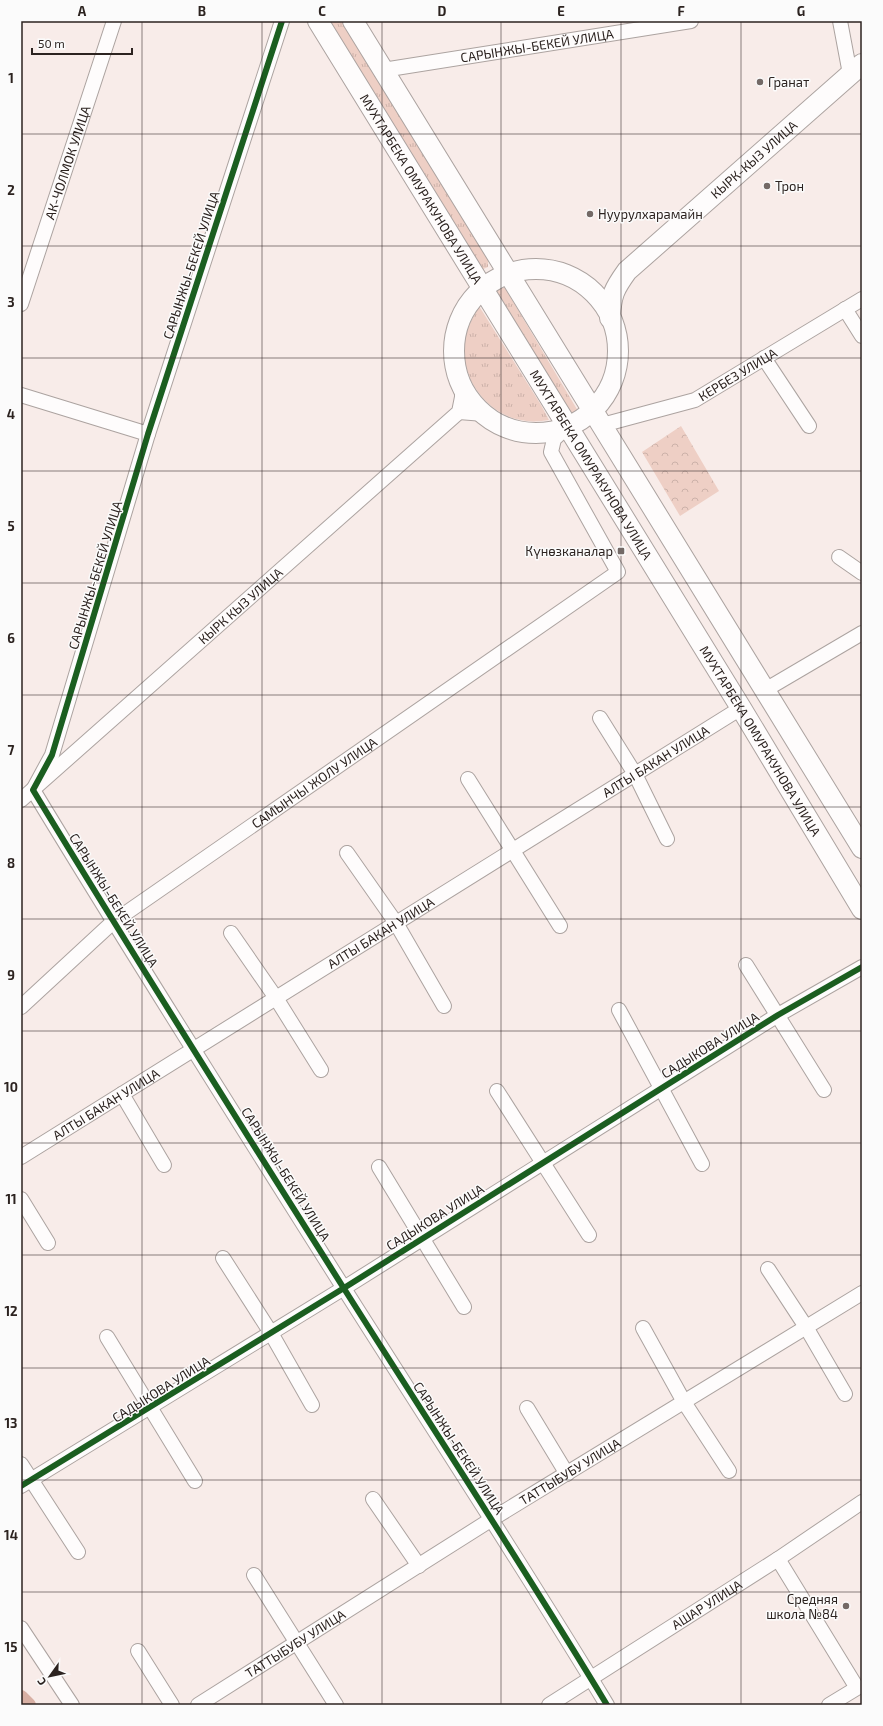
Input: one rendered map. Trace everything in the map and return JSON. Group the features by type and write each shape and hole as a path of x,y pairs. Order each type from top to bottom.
{"main road":[{"name":"МУХТАРБЕКА ОМУРАКУНОВА УЛИЦА","path":"318,21 741,708 862,909"},
{"path":"353,21 862,848"},
{"name":"КЫРК-КЫЗ УЛИЦА","path":"610,318 611,300 616,286 627,271 856,69"},
{"path":"542,269 558,272 575,279 598,298 610,318 617,340 618,355 616,370 603,398 598,417 581,420 567,427 553,431 538,433 524,432 510,429 496,423 473,404 458,376 454,360 454,344 457,328 463,313 483,288 509,273 542,269"},
{"name":"КЫРК-КЫЗ УЛИЦА","path":"575,279 593,281 610,279 627,271"}],"street":[{"name":"АК-ЧОЛМОК УЛИЦА","path":"21,304 114,21"},
{"name":"САРЫНЖЫ-БЕКЕЙ УЛИЦА","path":"282,21 148,434 52,755 33,790 113,922 492,1519 607,1705"},
{"name":"САРЫНЖЫ-БЕКЕЙ УЛИЦА","path":"383,70 691,21"},
{"path":"840,21 856,69"},
{"name":"КЕРБЕЗ УЛИЦА","path":"598,417 695,400 862,299"},
{"path":"845,309 862,336"},
{"path":"764,358 809,426"},
{"path":"462,385 462,397 459,412 484,414"},
{"path":"21,395 148,434"},
{"name":"КЫРК КЫЗ УЛИЦА","path":"21,800 459,412"},
{"name":"САМЫНЧЫ ЖОЛУ УЛИЦА","path":"21,1007 113,922 618,572 551,452 554,440 567,427"},
{"path":"839,557 862,573"},
{"path":"766,690 862,633"},
{"name":"АЛТЫ БАКАН УЛИЦА","path":"21,1157 741,708"},
{"path":"600,718 635,774 667,839"},
{"path":"468,779 560,926"},
{"path":"347,853 396,923 444,1006"},
{"path":"232,933 276,998 321,1070"},
{"path":"746,965 824,1090"},
{"name":"САДЫКОВА УЛИЦА","path":"26,1484 272,1333 778,1015 862,967"},
{"path":"619,1010 660,1089 702,1164"},
{"path":"497,1091 589,1234"},
{"path":"122,1094 164,1165"},
{"path":"379,1167 464,1308"},
{"path":"21,1199 48,1243"},
{"path":"223,1258 272,1333 312,1405"},
{"path":"768,1269 806,1327 845,1394"},
{"name":"ТАТТЫБУБУ УЛИЦА","path":"198,1705 492,1519 862,1293"},
{"path":"643,1328 684,1402 729,1471"},
{"path":"107,1337 195,1481"},
{"path":"526,1408 567,1474"},
{"path":"21,1464 26,1484 78,1552"},
{"path":"373,1499 419,1566"},
{"name":"АШАР УЛИЦА","path":"549,1705 778,1559 862,1502"},
{"path":"778,1559 857,1688 830,1705"},
{"path":"254,1575 336,1705"},
{"path":"21,1628 72,1705"},
{"path":"138,1651 172,1705"}],"green space":[{"path":"326,21 342,21 488,259 488,267 481,270"},
{"path":"499,287 505,288 578,411 569,416 495,292"},
{"path":"479,306 549,420 527,421 502,413 491,406 481,396 474,385 468,373 464,346 467,330"},
{"path":"681,426 719,491 680,516 642,452"}],"waterway":[{"path":"21,1697 29,1705"}],"cycle path":[{"path":"282,21 148,434 52,755 33,790 109,915 343,1287 509,1547 607,1705"},
{"path":"21,1486 344,1288 778,1015 862,967"}],"place":[{"name":"Гранат","path":"760,82"},
{"name":"Трон","path":"767,186"},
{"name":"Нуурулхарамайн","path":"590,214"},
{"name":"Күнөзканалар","path":"621,551"},
{"name":"Средняя школа №84","path":"846,1606"}]}
